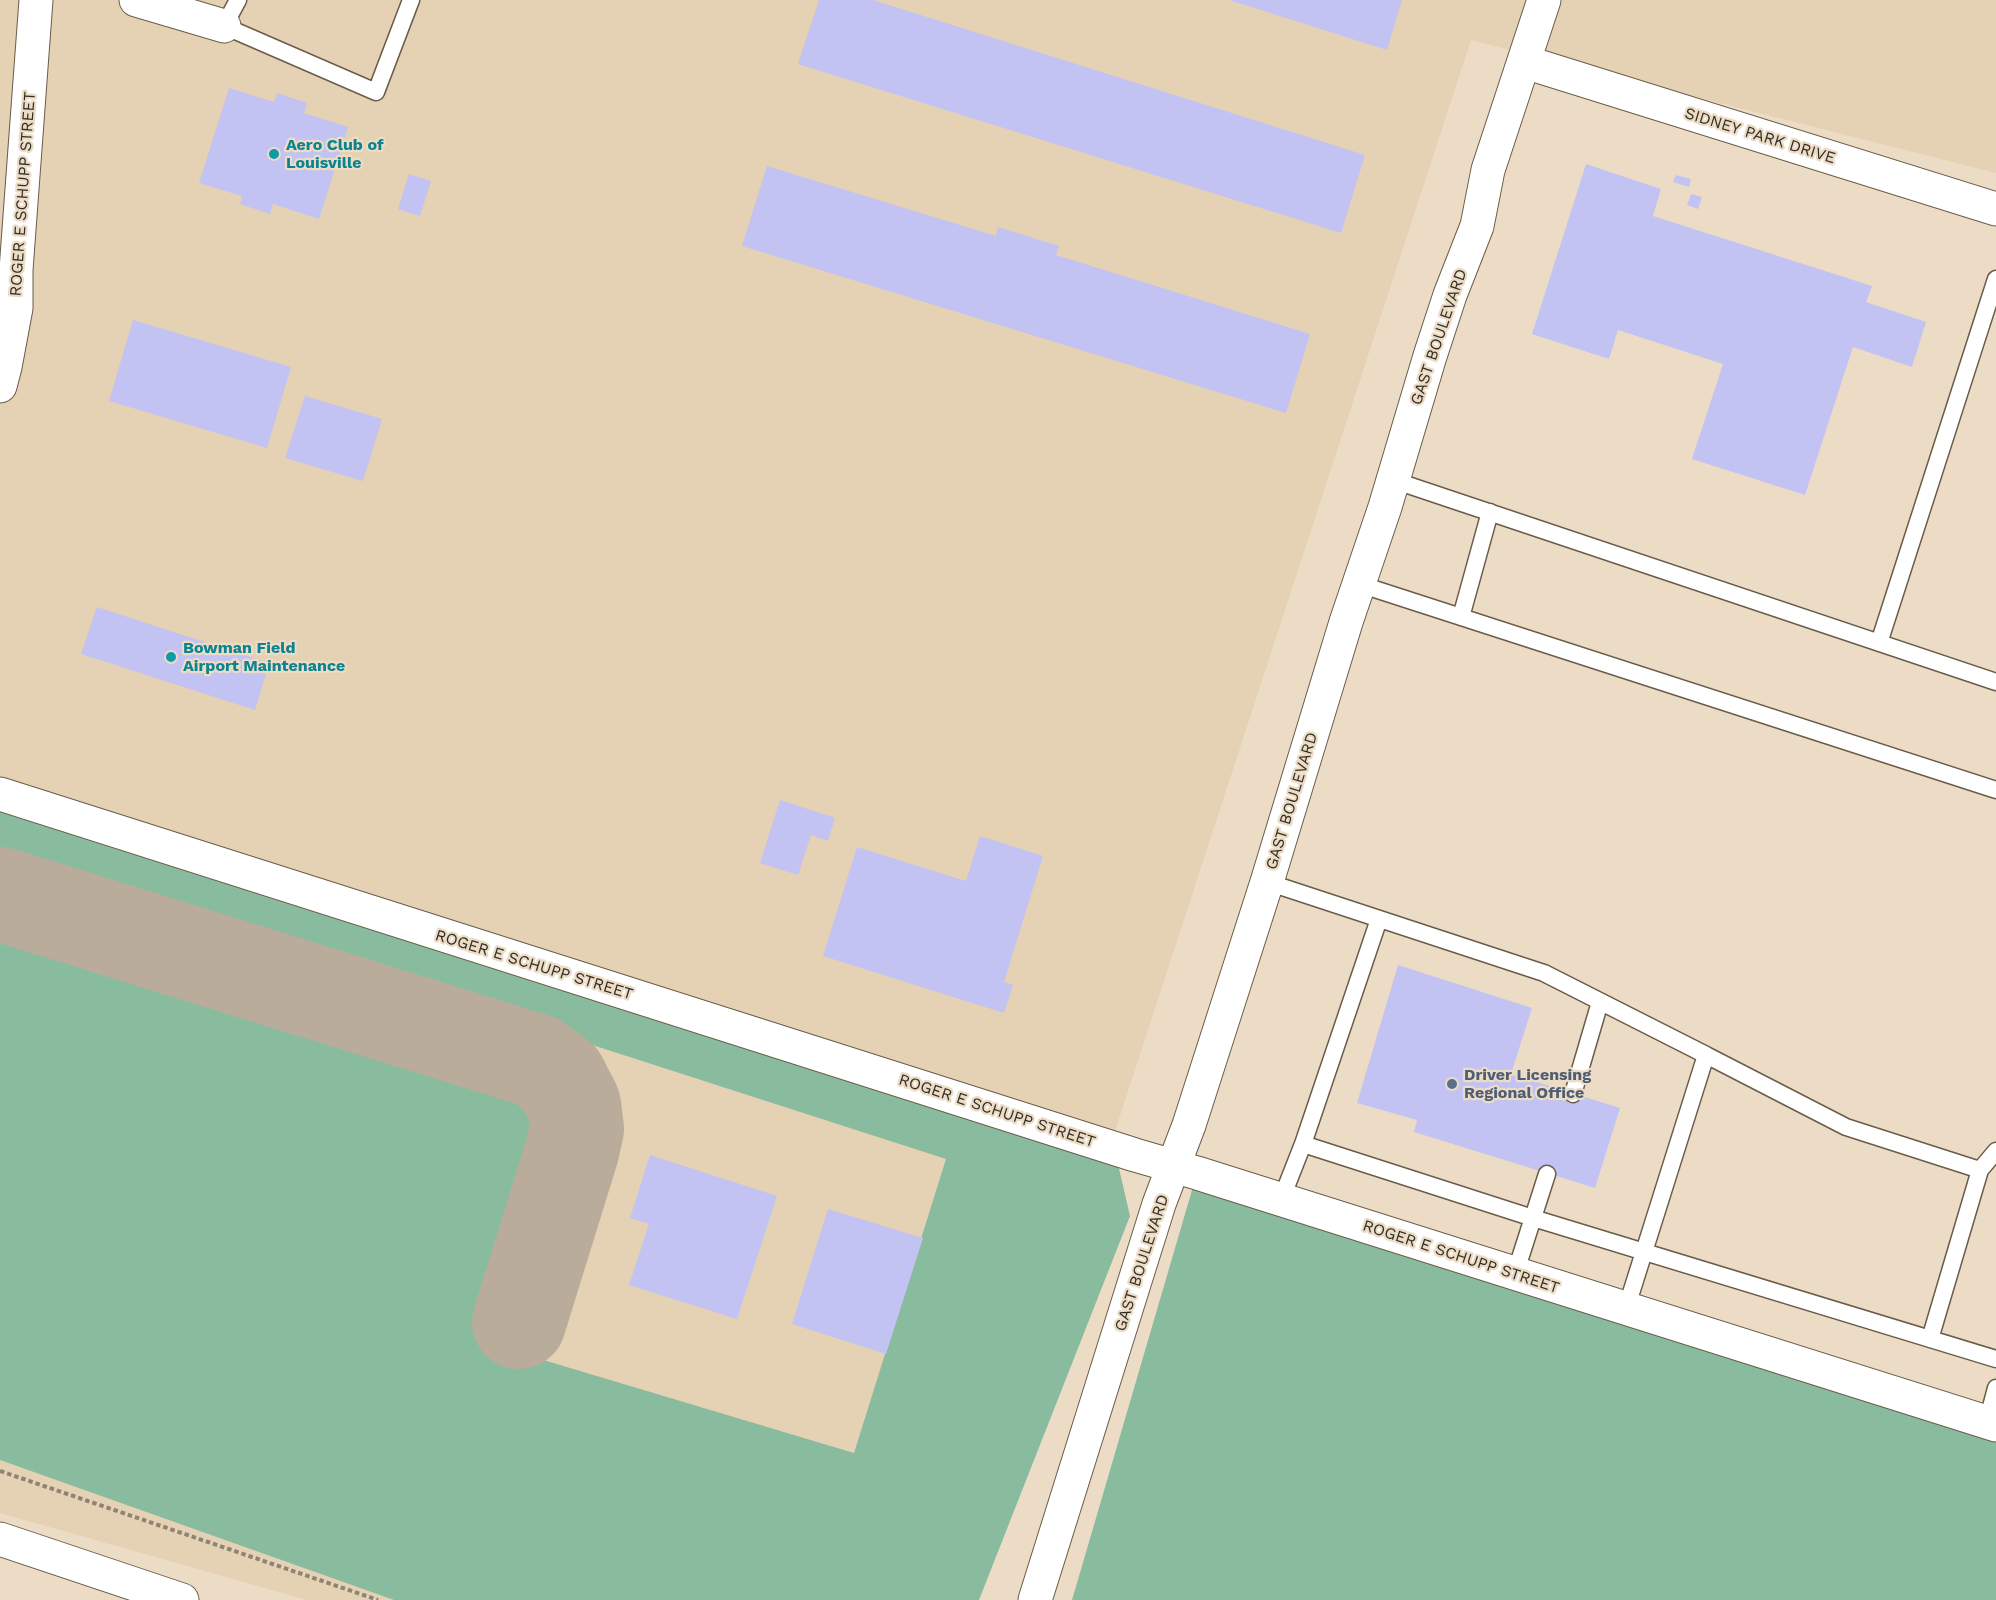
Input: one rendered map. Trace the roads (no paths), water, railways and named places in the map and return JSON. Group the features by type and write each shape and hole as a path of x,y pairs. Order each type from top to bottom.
{"street":[{"name":"ROGER E SCHUPP STREET","path":"0,386 16,308 16,270 36,0"},
{"path":"136,0 231,13"},
{"name":"GAST BOULEVARD","path":"1035,1600 1159,1204 1189,1125 1268,882 1346,622 1393,480 1430,356 1477,225 1488,170 1544,0"},
{"name":"SIDNEY PARK DRIVE","path":"1525,62 1996,209"},
{"name":"ROGER E SCHUPP STREET","path":"0,794 457,941 1992,1423"},
{"path":"0,1539 182,1600"}],"lane":[{"path":"231,13 376,92 411,0"},
{"path":"1879,643 1996,279"},
{"path":"1393,480 1996,682"},
{"path":"1461,617 1490,512"},
{"path":"1359,584 1996,790"},
{"path":"1268,882 1544,973 1846,1127 1980,1170"},
{"path":"1281,1200 1303,1144 1379,919"},
{"path":"1573,1094 1600,1002"},
{"path":"1626,1309 1706,1055"},
{"path":"1303,1144 1533,1218 1996,1359"},
{"path":"1930,1339 1980,1170 1996,1151"},
{"path":"1515,1274 1547,1173"},
{"path":"1992,1423 1996,1388"}],"place":[{"name":"Aero Club of Louisville","path":"274,154"},
{"name":"Bowman Field Airport Maintenance","path":"171,657"},
{"name":"Driver Licensing Regional Office","path":"1452,1084"}]}
